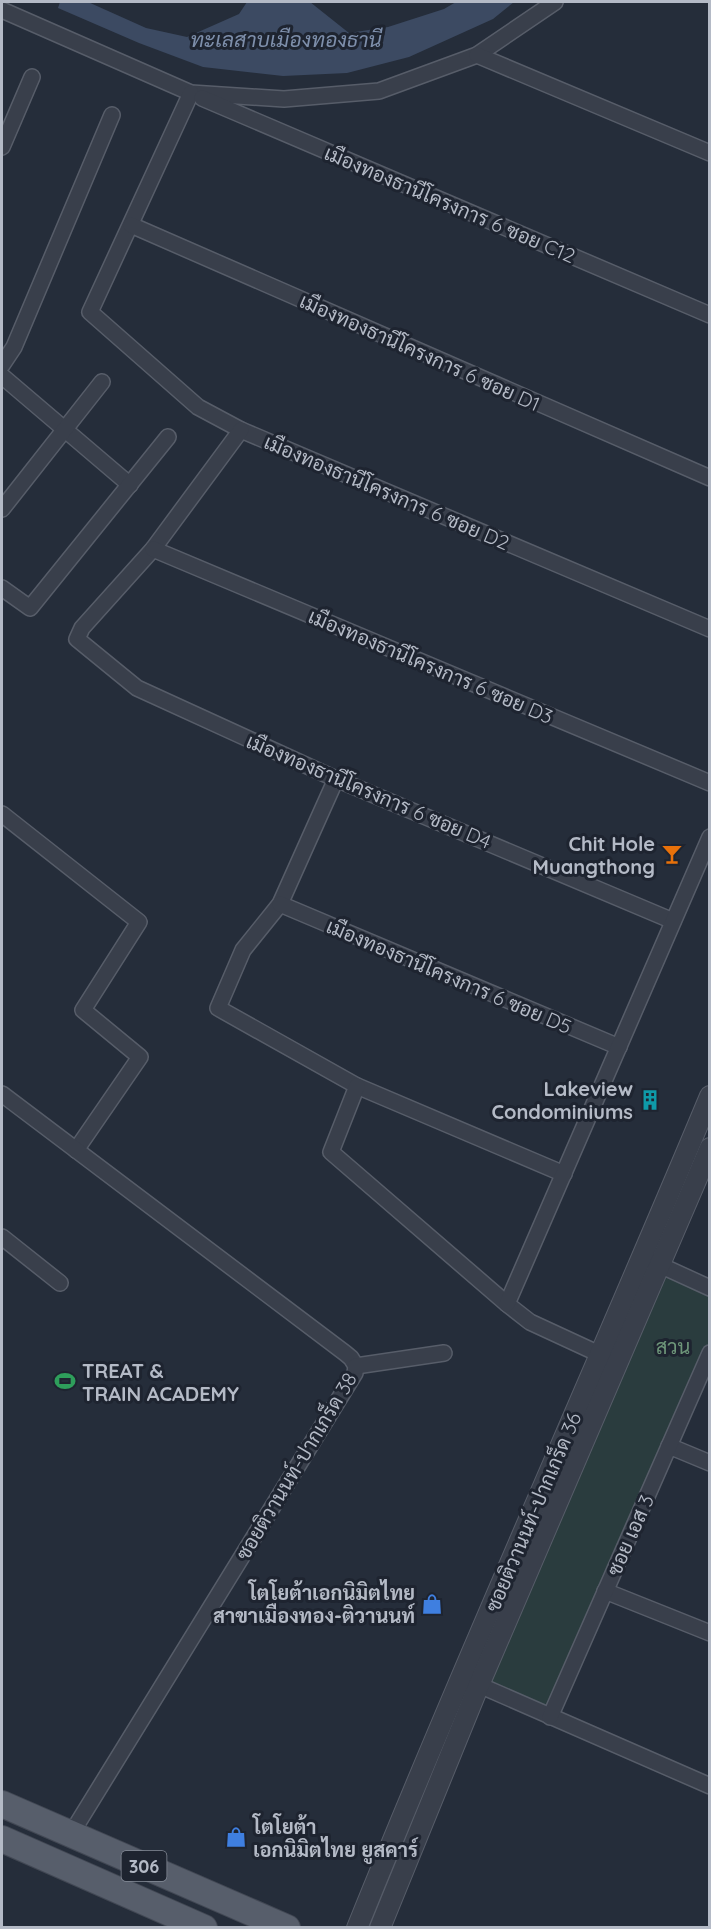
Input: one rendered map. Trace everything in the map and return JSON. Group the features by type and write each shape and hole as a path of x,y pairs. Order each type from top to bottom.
{"main road":[{"name":"306","path":"2,1804 287,1928"},
{"name":"306","path":"2,1839 204,1928"}],"street":[{"path":"131,225 191,93 284,99 379,91 477,55 555,2"},
{"name":"เมืองทองธานีโครงการ 6 ซอย C12","path":"2,10 710,315"},
{"path":"477,55 710,153"},
{"path":"2,147 32,77"},
{"path":"2,365 14,347 112,115"},
{"name":"เมืองทองธานีโครงการ 6 ซอย D2","path":"131,225 90,312 198,407 241,430 710,630"},
{"name":"เมืองทองธานีโครงการ 6 ซอย D1","path":"131,225 710,478"},
{"path":"2,376 130,485"},
{"path":"2,509 102,382"},
{"path":"153,549 241,430"},
{"path":"2,588 30,608 168,437"},
{"name":"เมืองทองธานีโครงการ 6 ซอย D4","path":"153,549 82,628 77,639 137,688 336,779 673,921"},
{"name":"เมืองทองธานีโครงการ 6 ซอย D3","path":"153,549 710,783"},
{"path":"336,779 280,904 243,950 218,1008 357,1086 564,1174"},
{"path":"2,814 139,922 83,1010 140,1057 76,1150"},
{"path":"507,1304 710,837"},
{"name":"เมืองทองธานีโครงการ 6 ซอย D5","path":"280,904 619,1047"},
{"path":"357,1086 331,1152 530,1322 618,1364"},
{"name":"ซอยติวานนท์-ปากเกร็ด 38","path":"2,1094 345,1353 356,1366 355,1373 71,1834"},
{"name":"ซอยติวานนท์-ปากเกร็ด 36","path":"357,1928 414,1787 470,1681 618,1364 710,1096"},
{"name":"ซอยติวานนท์-ปากเกร็ด 36","path":"380,1928 434,1796 470,1681 600,1354 652,1261 710,1148"},
{"path":"2,1237 60,1283"},
{"path":"652,1261 710,1288"},
{"path":"356,1366 444,1353"},
{"name":"ซอย เอส 3","path":"550,1717 710,1353"},
{"path":"669,1446 710,1463"},
{"path":"605,1591 710,1633"},
{"path":"470,1681 710,1786"},
{"path":"414,1787 434,1796"}],"green space":[{"name":"สวน","path":"666,1270 709,1288 709,1352 550,1717 488,1688"}],"water":[{"name":"ทะเลสาบเมืองทองธานี","path":"60,2 88,2 146,28 187,37 239,14 247,2 310,2 349,33 388,27 444,9 456,2 514,2 493,19 409,57 347,73 283,76 203,67 139,43 58,8"}],"place":[{"name":"Chit Hole Muangthong","path":"672,854"},
{"name":"Lakeview Condominiums","path":"650,1100"},
{"name":"TREAT & TRAIN ACADEMY","path":"65,1381"},
{"name":"โตโยต้าเอกนิมิตไทย สาขาเมืองทอง-ติวานนท์","path":"432,1604"},
{"name":"โตโยต้า เอกนิมิตไทย ยูสคาร์","path":"236,1837"}]}
